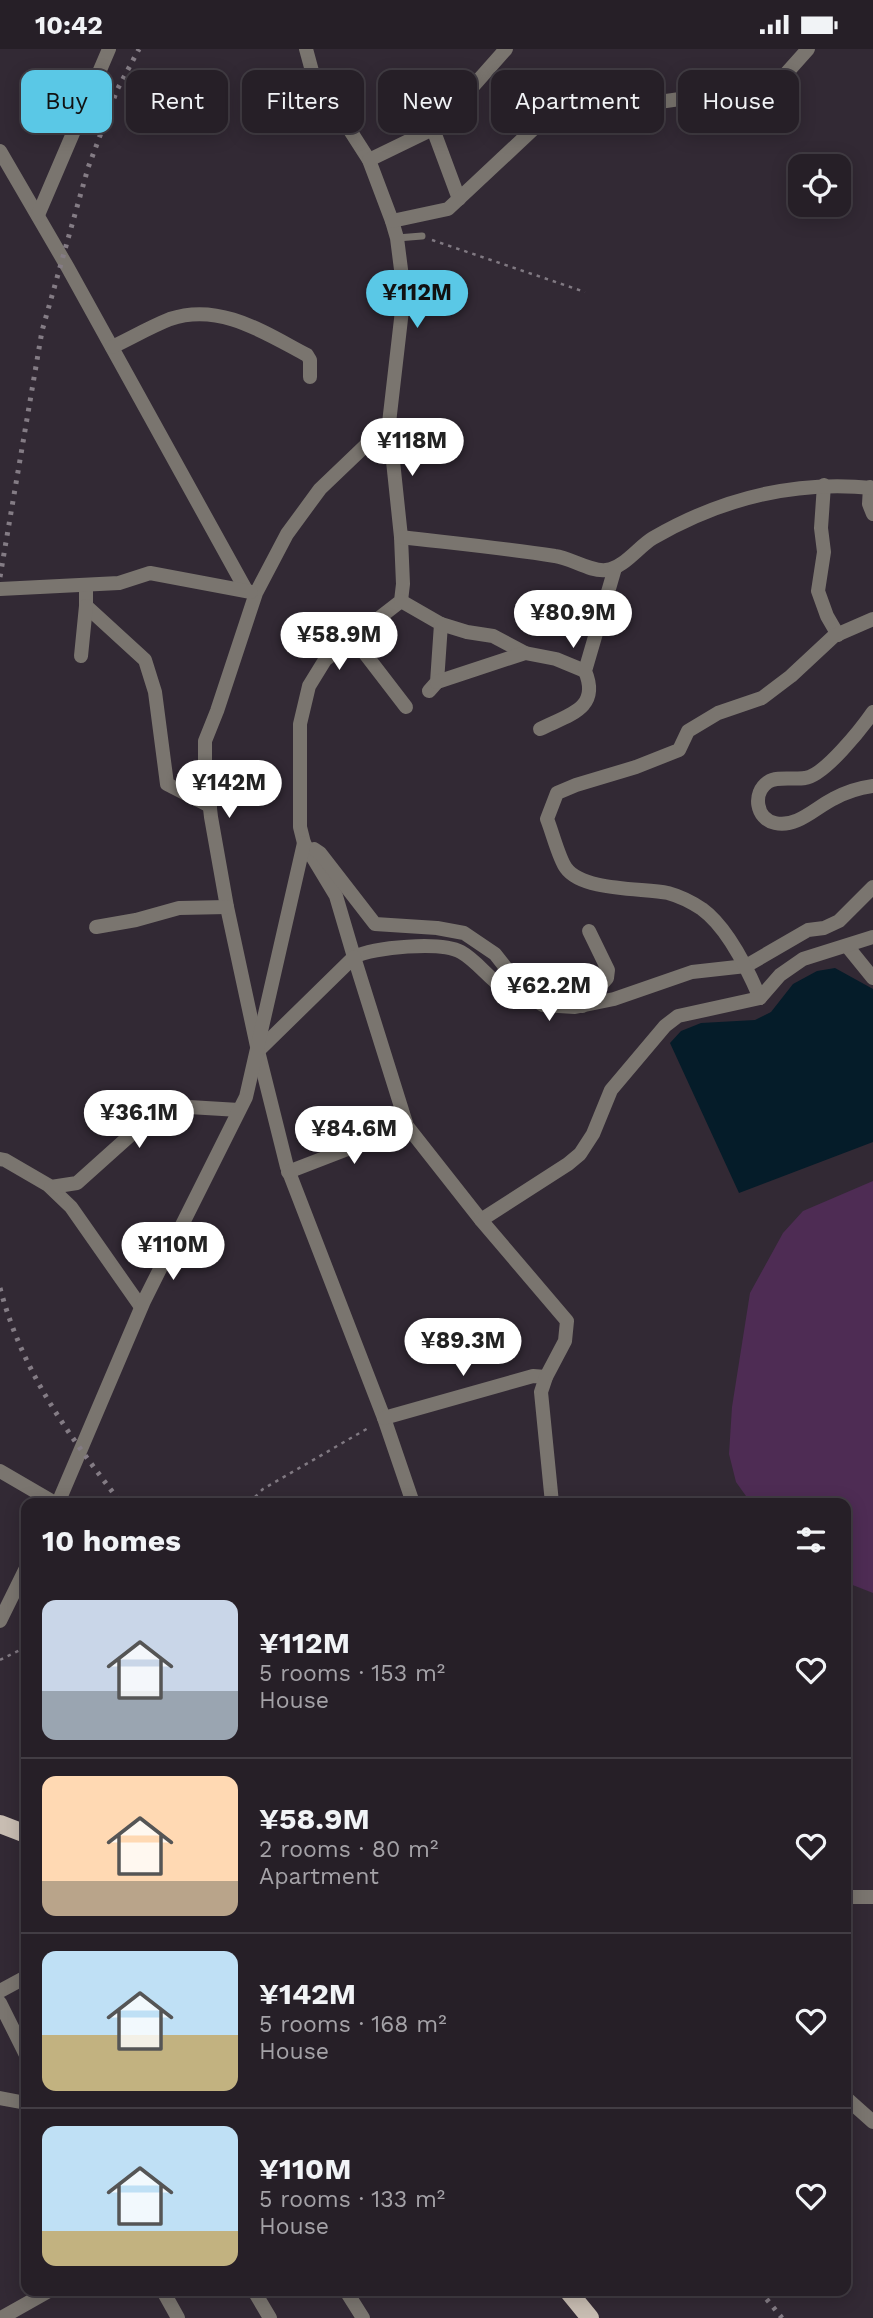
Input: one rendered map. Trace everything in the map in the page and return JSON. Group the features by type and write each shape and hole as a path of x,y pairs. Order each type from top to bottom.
{"main road":[{"path":"0,1824 21,1832"},
{"path":"572,2296 590,2318"}],"street":[{"path":"38,215 109,49"},
{"path":"306,49 312,71 369,160 397,238 404,293 389,423 403,584 401,601 325,660 309,686 300,724 300,827 304,843 336,896 407,1126 481,1220 567,1321 565,1341 541,1392 552,1498"},
{"path":"477,81 506,49"},
{"path":"392,221 448,209 542,121 570,109 594,103 652,103 694,97 738,99 759,95 783,77 808,49"},
{"path":"369,160 425,133"},
{"path":"434,133 459,199"},
{"path":"0,152 251,591"},
{"path":"112,347 172,319 205,314 236,319 307,355 310,360 310,377"},
{"path":"389,423 320,489 287,534 251,591 217,711 205,741 210,806 228,907 258,1051 288,1172 384,1418 411,1498"},
{"path":"401,537 559,556 602,571 615,568 652,539 694,517 747,497 788,488 824,485 872,487 869,504 873,514"},
{"path":"824,485 821,528 824,552 818,591 827,616 838,635"},
{"path":"540,729 575,712 591,694 591,684 585,671 615,568"},
{"path":"0,589 119,583 149,573 251,591"},
{"path":"81,656 86,585"},
{"path":"401,601 441,624 493,636 525,653 556,659 585,671"},
{"path":"86,606 145,660 155,692 167,784 210,806"},
{"path":"760,998 746,966 725,934 703,909 672,894 600,886 580,880 566,869 547,819 557,793 679,750 688,731 718,713 762,698 838,635 873,619"},
{"path":"441,624 433,687 525,653"},
{"path":"353,638 406,707"},
{"path":"873,712 847,745 818,772 808,778 772,780 766,783 757,804 762,816 772,823 786,825 856,788 873,786"},
{"path":"304,843 320,853 375,924 437,928 464,933 495,954 527,995 543,1005 582,1006 614,999 692,972 746,966 808,930 824,928 839,921 873,887"},
{"path":"58,1498 141,1307 246,1097 304,843"},
{"path":"96,927 136,920 179,908 228,907"},
{"path":"582,1006 607,978 608,970 589,931"},
{"path":"481,1220 580,1154 593,1134 611,1090 665,1027 678,1016 760,998 779,975 803,959 873,937"},
{"path":"258,1051 354,957 366,951 438,946 458,950 475,961 507,992 518,996 527,995"},
{"path":"847,946 873,978"},
{"path":"51,1187 77,1183 135,1131 189,1107 239,1110"},
{"path":"288,1172 407,1126"},
{"path":"0,1159 51,1187 71,1207 141,1307"},
{"path":"384,1418 533,1376 546,1377"},
{"path":"0,1471 47,1498"},
{"path":"0,1621 21,1577"},
{"path":"851,1897 873,1897"},
{"path":"0,1991 21,1980"},
{"path":"0,2004 21,2045"},
{"path":"0,2098 21,2102"},
{"path":"851,2102 873,2122"},
{"path":"1,2318 40,2296"},
{"path":"166,2296 178,2318"},
{"path":"257,2296 270,2318"},
{"path":"349,2296 363,2318"}],"lane":[{"path":"397,238 422,236"}],"path":[{"path":"422,236 585,292"},
{"path":"254,1498 263,1489 384,1418"},
{"path":"0,1660 21,1650"}],"shaded area":[{"path":"873,1181 873,1593 851,1584 851,1498 747,1498 736,1482 729,1454 732,1407 750,1293 783,1233 803,1211"}],"water":[{"path":"835,968 873,989 873,1142 739,1193 670,1043 681,1031 701,1023 755,1020 771,1012 793,984 817,971"}],"railway":[{"path":"0,577 42,331 88,168 117,90 139,49"},
{"path":"0,1288 34,1376 65,1427 117,1498"},
{"path":"764,2296 782,2318"}]}
